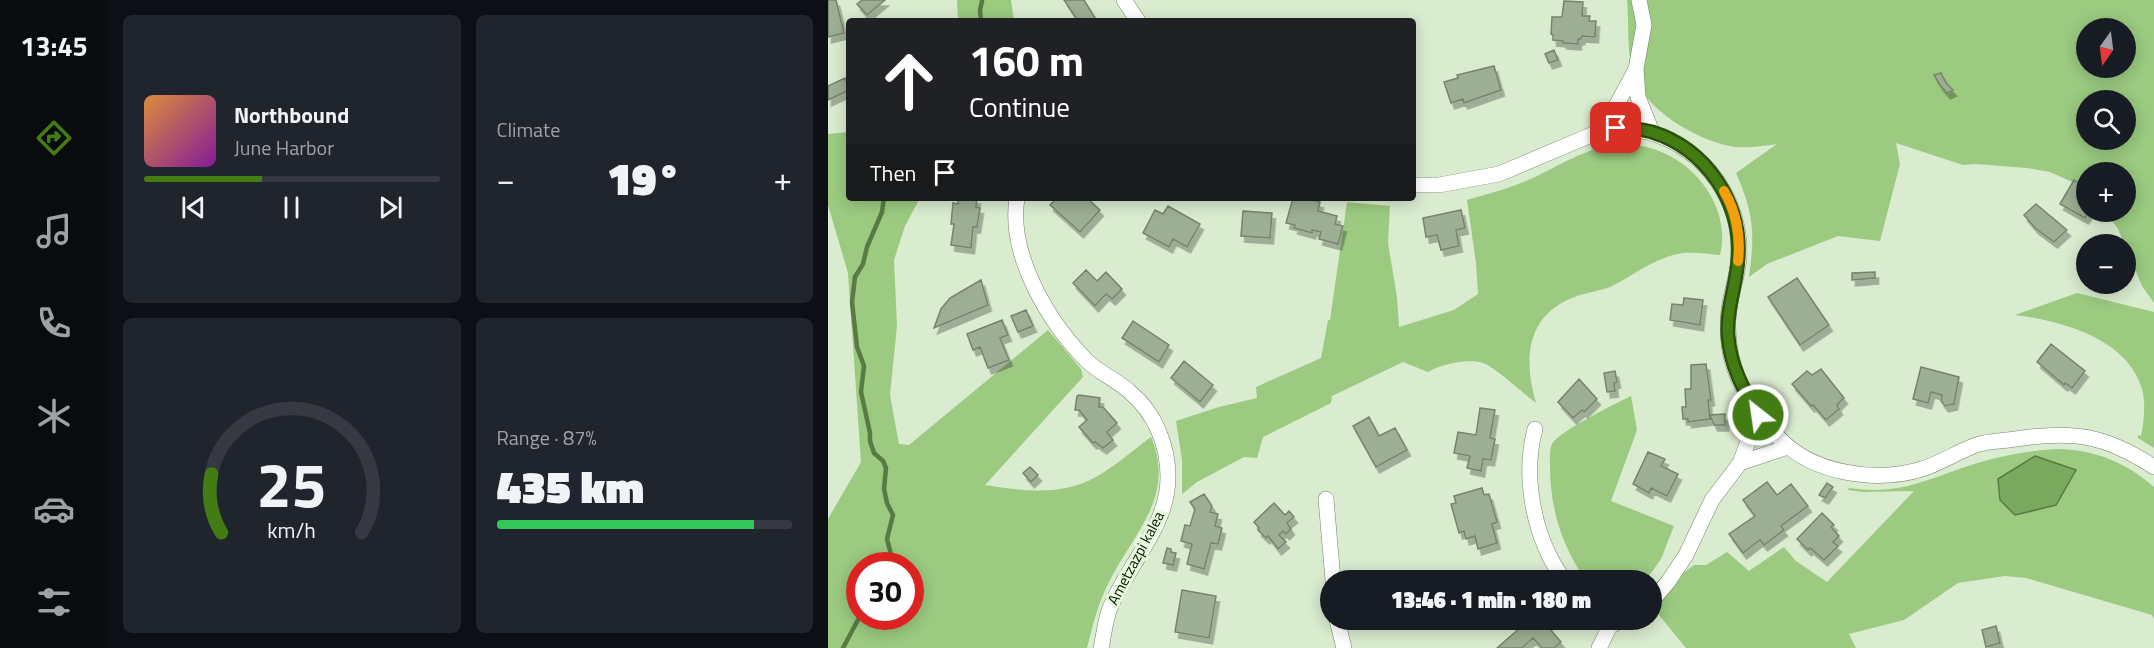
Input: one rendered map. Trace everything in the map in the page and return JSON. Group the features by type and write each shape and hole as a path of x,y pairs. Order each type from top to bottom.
{"street":[{"path":"1124,0 1136,18"},
{"path":"1640,0 1644,25 1636,69 1638,97 1652,132"},
{"path":"1603,129 1636,69"},
{"path":"1416,185 1439,185 1499,174 1555,152 1603,129 1632,128 1652,132 1683,147 1700,161 1714,175 1726,194 1734,214 1739,256 1729,310 1728,334 1732,357 1739,382 1758,415 1788,447 1816,463 1842,471 1869,475 1895,474 1922,469 1977,445 2050,434 2077,435 2102,440 2128,450 2154,467"},
{"name":"Ametzazpi kalea","path":"1017,201 1015,211 1019,237 1033,286 1057,327 1088,362 1131,392 1144,407 1155,422 1167,459 1166,498 1161,516 1109,609 1101,648"},
{"path":"1662,589 1686,555 1712,500 1740,463 1758,415"},
{"path":"1535,429 1530,461 1532,499 1545,547 1558,570"},
{"path":"1740,463 1788,447"},
{"path":"1326,499 1332,570"},
{"path":"1340,630 1344,648"},
{"path":"1599,648 1608,630"}],"shaded area":[{"path":"957,0 1011,0 1014,18 958,18"},
{"path":"1627,0 2154,0 2154,303 2142,286 2136,272 2136,234 2120,234 2113,222 2136,222 2136,162 2076,162 2076,184 2050,172 2027,168 1963,165 1896,143 1900,164 1880,241 1838,236 1767,264 1749,277 1752,224 1736,173 1777,144 1735,147 1720,144 1673,121 1647,98 1638,84 1630,62"},
{"path":"846,132 846,201 918,201 905,226 894,260 897,326 890,395 899,444 909,445 1048,330 1081,369 1083,377 985,485 1027,490 1068,488 1101,474 1151,437 1157,458 1158,478 1155,496 1140,530 1105,590 1087,648 828,648 828,519 861,462 848,273 828,205 828,134"},
{"path":"1622,144 1659,151 1687,167 1699,179 1709,192 1721,222 1720,255 1688,253 1664,258 1612,286 1577,296 1560,304 1547,314 1532,339 1530,354 1530,370 1536,403 1502,375 1483,363 1471,361 1455,363 1428,372 1403,362 1332,396 1331,403 1263,437 1257,458 1244,457 1197,482 1182,494 1182,460 1176,421 1257,398 1256,387 1321,358 1328,320 1330,320 1347,202 1390,206 1388,243 1397,297 1399,327 1454,310 1478,294 1467,200 1519,184 1595,149"},
{"path":"2076,293 2154,312 2154,448 2138,438 2138,435 2141,436 2143,424 2142,389 2134,371 2122,357 2090,335 2052,322 2015,315"},
{"path":"1631,396 1637,430 1611,501 1674,526 1661,559 1653,570 1579,570 1559,527 1552,497 1551,446 1565,432"},
{"path":"2059,449 2098,455 2133,471 2154,487 2154,619 2152,615 2026,578 2005,576 1958,583 1904,620 1849,634 1856,648 1686,648 1662,619 1662,599 1681,575 1694,565 1706,565 1727,552 1749,571 1784,547 1796,561 1827,582 1914,491 1863,492 1848,490 1849,488 1881,490 1908,486 2000,457"},
{"path":"2035,456 2076,470 2056,505 2015,515 2000,500 1998,479"}],"building":[{"path":"828,0 836,0 844,33 828,37"},
{"path":"862,0 885,0 867,15 857,4"},
{"path":"1064,0 1084,0 1095,18 1076,18"},
{"path":"1564,1 1583,2 1582,16 1590,16 1589,21 1596,21 1595,37 1582,36 1578,39 1578,44 1553,40 1552,17 1562,17"},
{"path":"1554,50 1558,60 1549,63 1545,54"},
{"path":"1494,66 1501,90 1464,103 1463,99 1451,103 1444,82 1458,78 1457,75"},
{"path":"1941,73 1953,90 1947,93 1934,75"},
{"path":"845,78 846,91 828,100 828,86"},
{"path":"2074,180 2076,181 2076,213 2060,204"},
{"path":"958,201 977,201 976,207 980,208 977,227 973,227 971,248 951,245 954,224 951,224 953,203 958,204"},
{"path":"1054,201 1090,201 1100,210 1080,232 1050,205"},
{"path":"1292,201 1316,201 1320,202 1318,211 1337,216 1335,224 1343,226 1338,244 1319,239 1321,232 1312,230 1312,233 1286,223"},
{"path":"2036,204 2067,230 2054,242 2035,228 2024,215"},
{"path":"1168,206 1200,224 1187,247 1173,239 1169,247 1143,233 1155,210 1163,214"},
{"path":"1461,210 1465,228 1456,230 1459,246 1441,250 1437,235 1426,237 1423,218"},
{"path":"1243,211 1272,213 1270,238 1241,236"},
{"path":"1086,270 1097,281 1106,272 1122,289 1112,299 1106,294 1095,306 1073,283"},
{"path":"1875,272 1875,278 1852,280 1852,273"},
{"path":"1797,278 1829,325 1800,345 1768,297"},
{"path":"981,280 988,305 934,328 941,309 950,298"},
{"path":"1684,298 1703,300 1700,325 1670,320 1672,304 1683,305"},
{"path":"1026,310 1033,326 1018,332 1011,316"},
{"path":"1002,320 1008,335 1000,338 1009,360 988,368 980,347 973,350 967,334"},
{"path":"1133,321 1169,345 1159,362 1122,338"},
{"path":"2051,344 2085,371 2072,388 2065,383 2064,385 2037,362"},
{"path":"1184,361 1213,385 1200,402 1171,378"},
{"path":"1706,364 1711,400 1708,400 1710,419 1688,422 1688,419 1683,419 1682,407 1686,407 1685,389 1691,389 1691,365"},
{"path":"1921,367 1959,377 1954,404 1945,406 1941,401 1942,395 1931,392 1928,403 1913,399"},
{"path":"1821,369 1844,398 1837,405 1839,409 1826,420 1792,384 1807,371 1812,375"},
{"path":"1615,371 1617,382 1614,383 1615,391 1607,392 1604,373"},
{"path":"1579,379 1597,399 1584,412 1582,410 1573,418 1558,402"},
{"path":"1079,395 1100,398 1099,407 1103,407 1117,423 1107,432 1113,440 1103,448 1093,443 1079,427 1087,420 1079,410 1075,410"},
{"path":"1480,408 1495,410 1490,438 1495,439 1491,460 1483,459 1481,471 1467,468 1470,456 1454,453 1458,432 1476,435"},
{"path":"1725,414 1725,425 1714,425 1710,415"},
{"path":"1369,417 1379,436 1395,428 1407,450 1376,467 1353,426"},
{"path":"1648,452 1665,459 1661,466 1678,474 1667,496 1651,488 1649,493 1633,484"},
{"path":"1030,467 1038,475 1031,482 1023,473"},
{"path":"1767,482 1777,495 1791,484 1808,506 1781,526 1784,530 1764,545 1760,540 1743,553 1729,534 1755,516 1743,500"},
{"path":"1827,483 1833,487 1825,498 1819,495"},
{"path":"1482,488 1484,495 1489,494 1497,522 1492,524 1497,543 1478,549 1475,536 1466,539 1464,531 1459,533 1451,504 1456,503 1454,496"},
{"path":"1204,494 1212,506 1210,512 1218,514 1215,526 1222,528 1218,544 1211,543 1204,569 1187,564 1192,544 1181,541 1185,525 1190,526 1195,509 1190,502"},
{"path":"1274,503 1285,515 1289,511 1294,517 1287,523 1291,529 1286,534 1283,531 1279,535 1286,542 1278,549 1268,536 1266,538 1258,530 1254,522"},
{"path":"1822,513 1834,525 1831,527 1839,536 1833,542 1838,546 1824,560 1810,548 1808,550 1797,539"},
{"path":"1167,548 1176,553 1173,565 1163,563"},
{"path":"1182,590 1216,596 1209,638 1175,632"},
{"path":"1996,626 2000,643 1986,647 1982,630"},
{"path":"1518,630 1550,630 1561,642 1554,648 1542,648 1533,638 1522,648 1497,648"}],"waterway":[{"path":"981,18 982,1"},
{"path":"884,201 882,212 867,247 863,264 855,277 852,302 857,347 864,366 861,392 870,441 874,453 883,461 886,468 884,489 893,515 887,539 890,552"},
{"path":"843,648 853,630"}],"slow traffic":[{"path":"1724,191 1734,214 1738,235 1738,261"}],"route":[{"path":"1616,128 1652,132 1683,147 1714,175 1726,194 1734,214 1739,256 1729,310 1728,334 1739,382 1758,415"}]}
